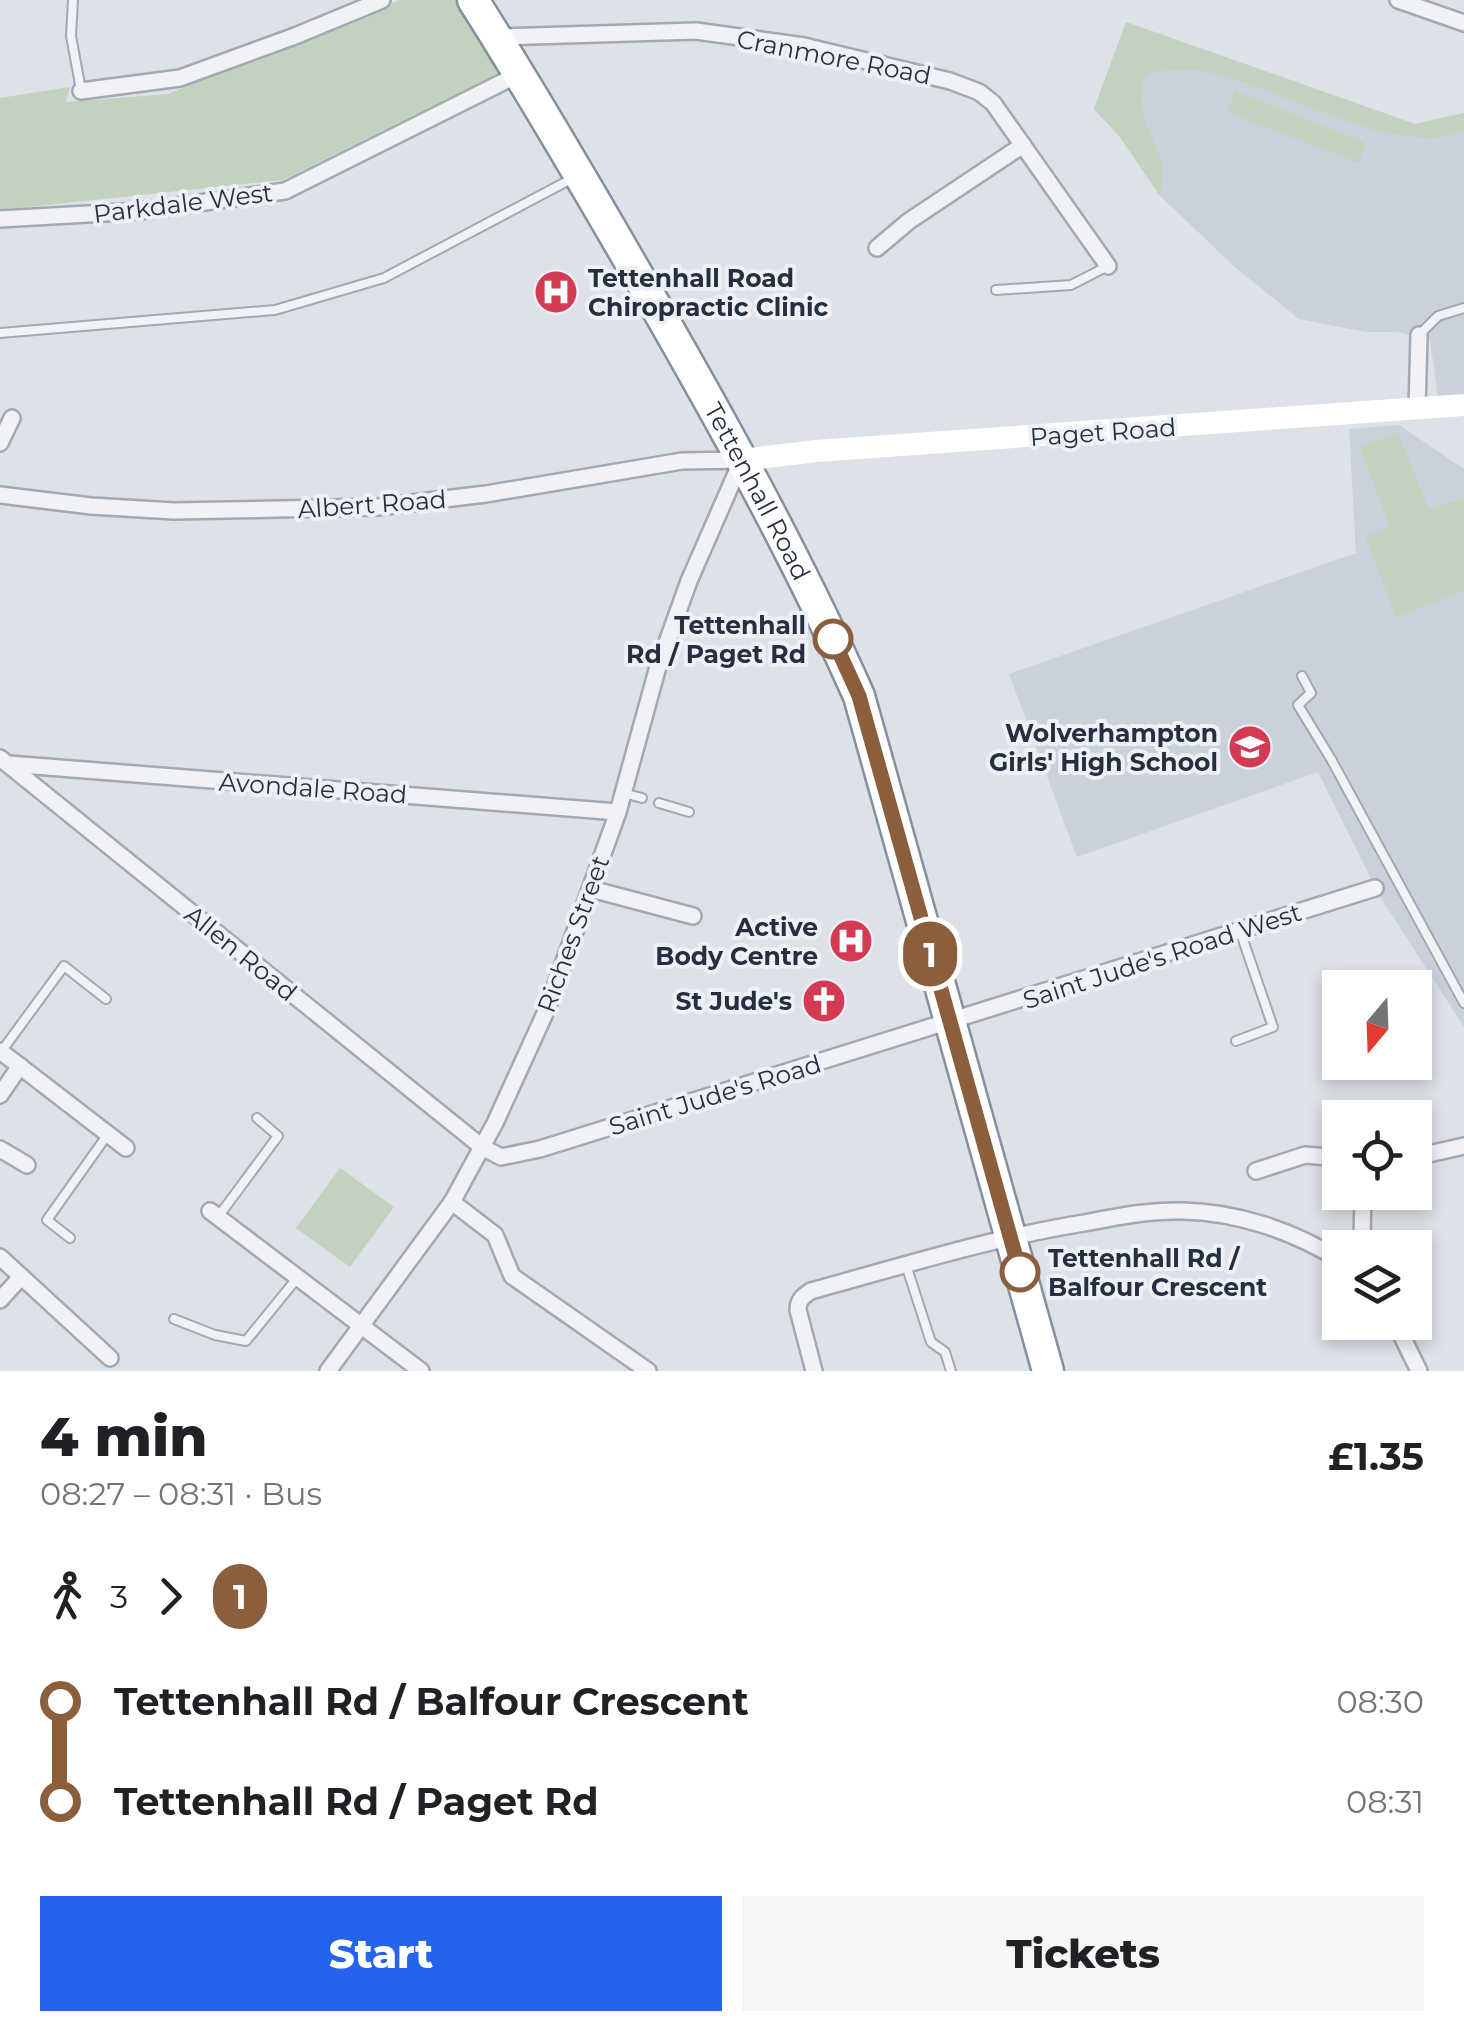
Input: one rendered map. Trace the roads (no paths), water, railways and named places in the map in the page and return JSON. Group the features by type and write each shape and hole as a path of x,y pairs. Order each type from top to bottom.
{"highway":[{"name":"Tettenhall Road","path":"472,0 580,175 742,460 821,611 859,696 1048,1371"}],"street":[{"path":"81,92 180,78 382,0"},
{"path":"1398,0 1464,23"},
{"name":"Cranmore Road","path":"497,37 696,31 804,46 965,85 993,103 1108,266"},
{"name":"Parkdale West","path":"0,219 140,212 285,192 519,74"},
{"path":"877,248 909,221 1023,145"},
{"path":"900,205 909,221"},
{"path":"1417,408 1419,335"},
{"name":"Paget Road","path":"742,460 816,451 1464,405"},
{"path":"0,443 12,418"},
{"name":"Albert Road","path":"0,496 174,511 378,507 486,494 682,460 742,460"},
{"name":"Riches Street","path":"328,1371 452,1202 547,1009 618,812 664,652 689,581 742,460"},
{"name":"Avondale Road","path":"4,761 618,812"},
{"name":"Allen Road","path":"4,761 482,1147"},
{"name":"Saint Jude's Road West","path":"948,1024 1375,888"},
{"path":"590,889 693,916"},
{"name":"Saint Jude's Road","path":"482,1147 501,1157 540,1148 948,1024"},
{"path":"0,1052 126,1148"},
{"path":"0,1095 20,1066"},
{"path":"1432,1153 1464,1146"},
{"path":"0,1148 27,1165"},
{"path":"1256,1170 1304,1154 1322,1156"},
{"path":"452,1202 495,1235 512,1276 648,1371"},
{"path":"814,1371 799,1320 798,1302 812,1290 1009,1235 1139,1214 1183,1211 1237,1218 1280,1230 1322,1251"},
{"path":"214,1214 421,1371"},
{"path":"0,1257 110,1358"},
{"path":"0,1300 21,1277"},
{"path":"1404,1340 1419,1371"}],"lane":[{"path":"73,0 71,36 81,92"},
{"path":"0,333 275,310 384,278 580,175"},
{"path":"996,290 1071,285 1108,266"},
{"path":"1419,335 1438,316 1464,308"},
{"path":"1302,676 1311,693 1298,705 1464,1003"},
{"path":"623,793 642,798"},
{"path":"659,803 689,812"},
{"path":"1375,888 1396,879"},
{"path":"1236,1041 1273,1026 1240,931"},
{"path":"0,1052 64,966 106,999"},
{"path":"214,1214 278,1136 257,1118"},
{"path":"70,1238 47,1220 108,1134"},
{"path":"906,1265 931,1342 945,1352 950,1371"},
{"path":"174,1319 214,1335 246,1341 298,1277"}],"place":[{"name":"Tettenhall Road Chiropractic Clinic","path":"556,292"},
{"name":"Tettenhall Rd / Paget Rd","path":"833,639"},
{"name":"Wolverhampton Girls' High School","path":"1250,747"},
{"name":"Active Body Centre","path":"851,941"},
{"name":"St Jude's","path":"824,1001"},
{"name":"Tettenhall Rd / Balfour Crescent","path":"1020,1272"}]}
